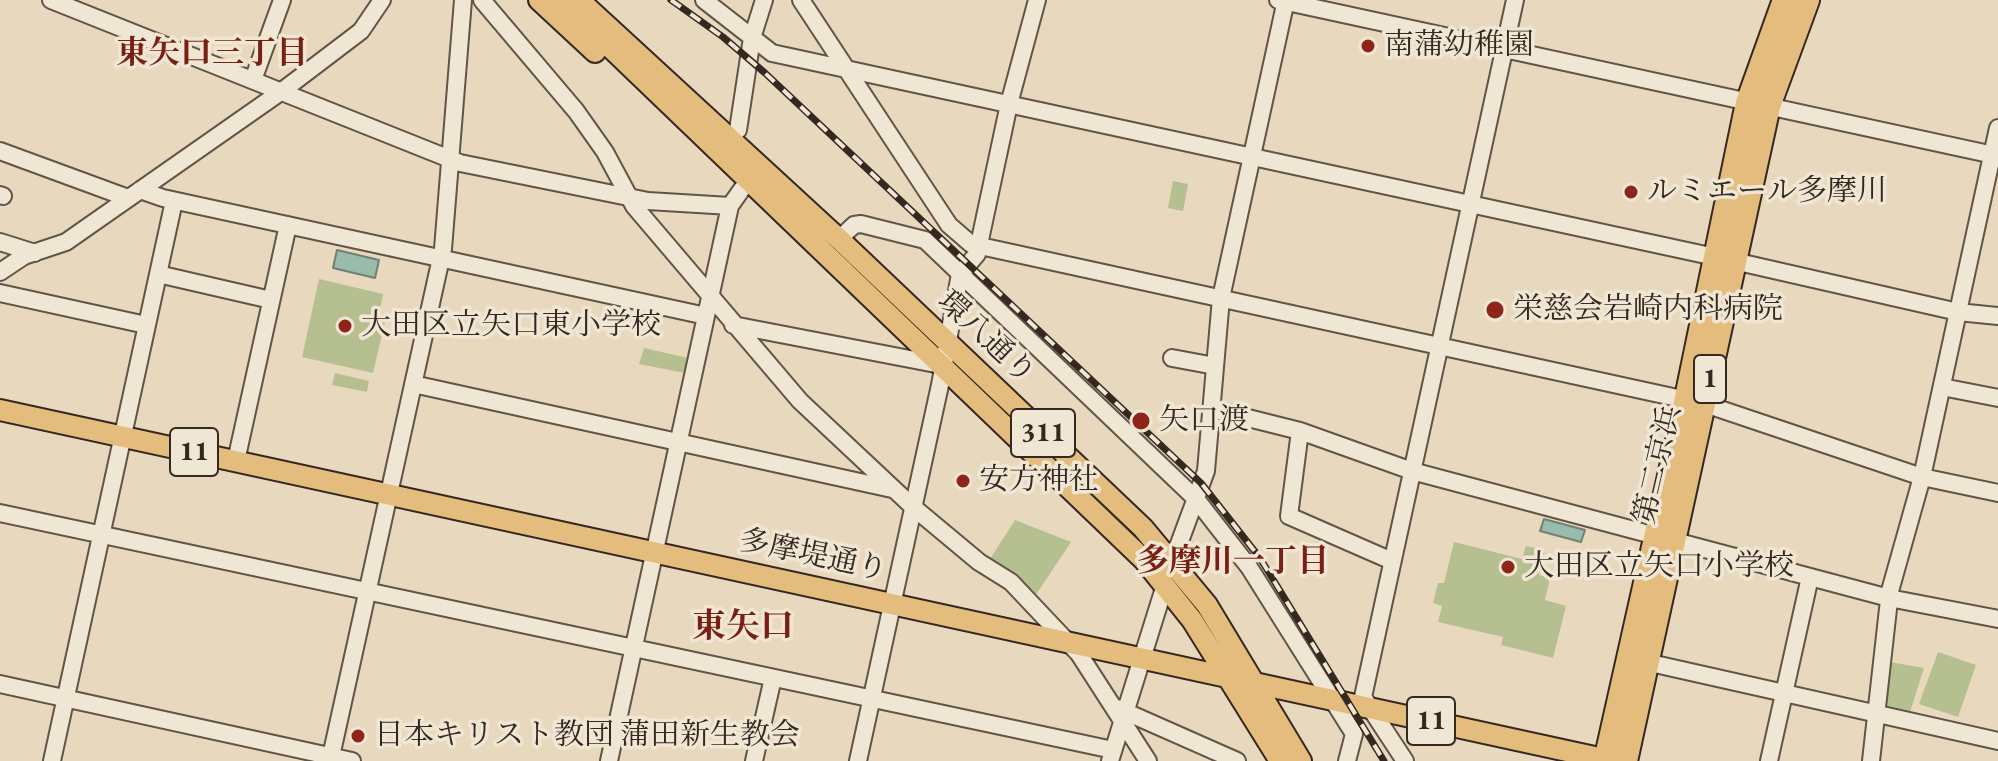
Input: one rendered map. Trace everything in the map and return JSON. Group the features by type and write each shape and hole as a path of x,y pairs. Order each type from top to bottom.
{"highway":[{"name":"第二京浜","path":"1612,761 1696,402 1758,104 1785,0"},
{"name":"第二京浜","path":"1758,104 1807,0"},
{"name":"第二京浜","path":"1612,761 1646,662 1664,538"}],"main road":[{"path":"539,0 736,197 795,212 787,182 738,130 599,0"},
{"name":"環八通り","path":"561,0 795,212 839,239 1173,560 1207,605 1301,761"},
{"name":"環八通り","path":"579,0 795,212 941,365 1122,536 1165,585 1228,677 1280,761"},
{"name":"多摩堤通り","path":"0,410 1612,761"},
{"path":"1287,734 1314,761"}],"street":[{"path":"51,0 450,160 631,198 736,197 710,297 609,761"},
{"path":"253,80 282,0"},
{"path":"0,272 14,261 66,242 282,91 361,31 382,0"},
{"path":"331,759 440,259 463,0"},
{"path":"482,0 576,111 631,198 733,325 800,401 913,507 979,562 1011,582 1079,654 1120,713 1148,761"},
{"path":"704,0 772,53 1958,312 1998,316"},
{"path":"738,130 752,38 764,0"},
{"path":"801,0 949,225 971,244 1696,402 1922,477 1998,493"},
{"path":"858,761 940,385 941,365 960,274 977,254 1009,104 1037,0"},
{"path":"1405,761 1363,697 1515,0"},
{"path":"1173,560 1206,471 1221,298 1283,1 1995,155"},
{"path":"1871,761 1889,598 1922,477 1995,155 1998,128"},
{"path":"0,151 134,194 706,316"},
{"path":"52,761 174,201"},
{"path":"839,239 854,225 861,224 920,237 1196,499 1249,567 1354,734 1347,761"},
{"path":"236,461 288,225"},
{"path":"0,242 35,253"},
{"path":"158,274 271,300"},
{"path":"0,293 146,325"},
{"path":"733,325 941,365"},
{"path":"1172,358 1215,366"},
{"path":"413,384 894,489"},
{"path":"1942,387 1998,398"},
{"path":"1212,409 1300,431 1412,471 1889,598 1998,619"},
{"path":"1300,431 1289,516 1392,561"},
{"path":"0,513 871,699 1112,755 1120,713 1165,585"},
{"path":"1769,761 1810,577"},
{"path":"1646,662 1998,741"},
{"path":"754,761 773,678"},
{"path":"0,684 331,759 352,761"},
{"path":"1120,713 1237,761"}],"shaded area":[{"path":"1173,181 1188,184 1183,211 1168,208"},
{"path":"337,250 379,260 375,278 333,268"},
{"path":"319,279 383,294 379,315 386,317 373,373 302,357"},
{"path":"644,348 688,358 685,373 639,364"},
{"path":"335,373 369,381 367,392 332,385"},
{"path":"1544,519 1585,530 1581,542 1540,531"},
{"path":"1015,520 1071,542 1035,596 1017,577 990,559"},
{"path":"1454,542 1522,559 1526,546 1545,550 1539,575 1550,578 1545,600 1566,606 1553,658 1501,645 1503,637 1438,622 1442,606 1433,603 1438,583 1444,583"},
{"path":"1938,652 1976,665 1958,717 1919,704"},
{"path":"1890,662 1924,668 1910,712 1884,707"}],"railway":[{"path":"671,0 723,37 765,73 1201,483 1260,558 1384,761"}],"place":[{"name":"南蒲幼稚園","path":"1368,46"},
{"name":"ルミエール多摩川","path":"1631,192"},
{"name":"栄慈会岩崎内科病院","path":"1495,310"},
{"name":"大田区立矢口東小学校","path":"345,326"},
{"name":"矢口渡","path":"1141,421"},
{"name":"安方神社","path":"963,481"},
{"name":"大田区立矢口小学校","path":"1508,567"},
{"name":"日本キリスト教団 蒲田新生教会","path":"358,736"}],"district":[{"name":"東矢口三丁目","path":"212,54"},
{"name":"多摩川一丁目","path":"1233,562"},
{"name":"東矢口","path":"743,628"}]}
